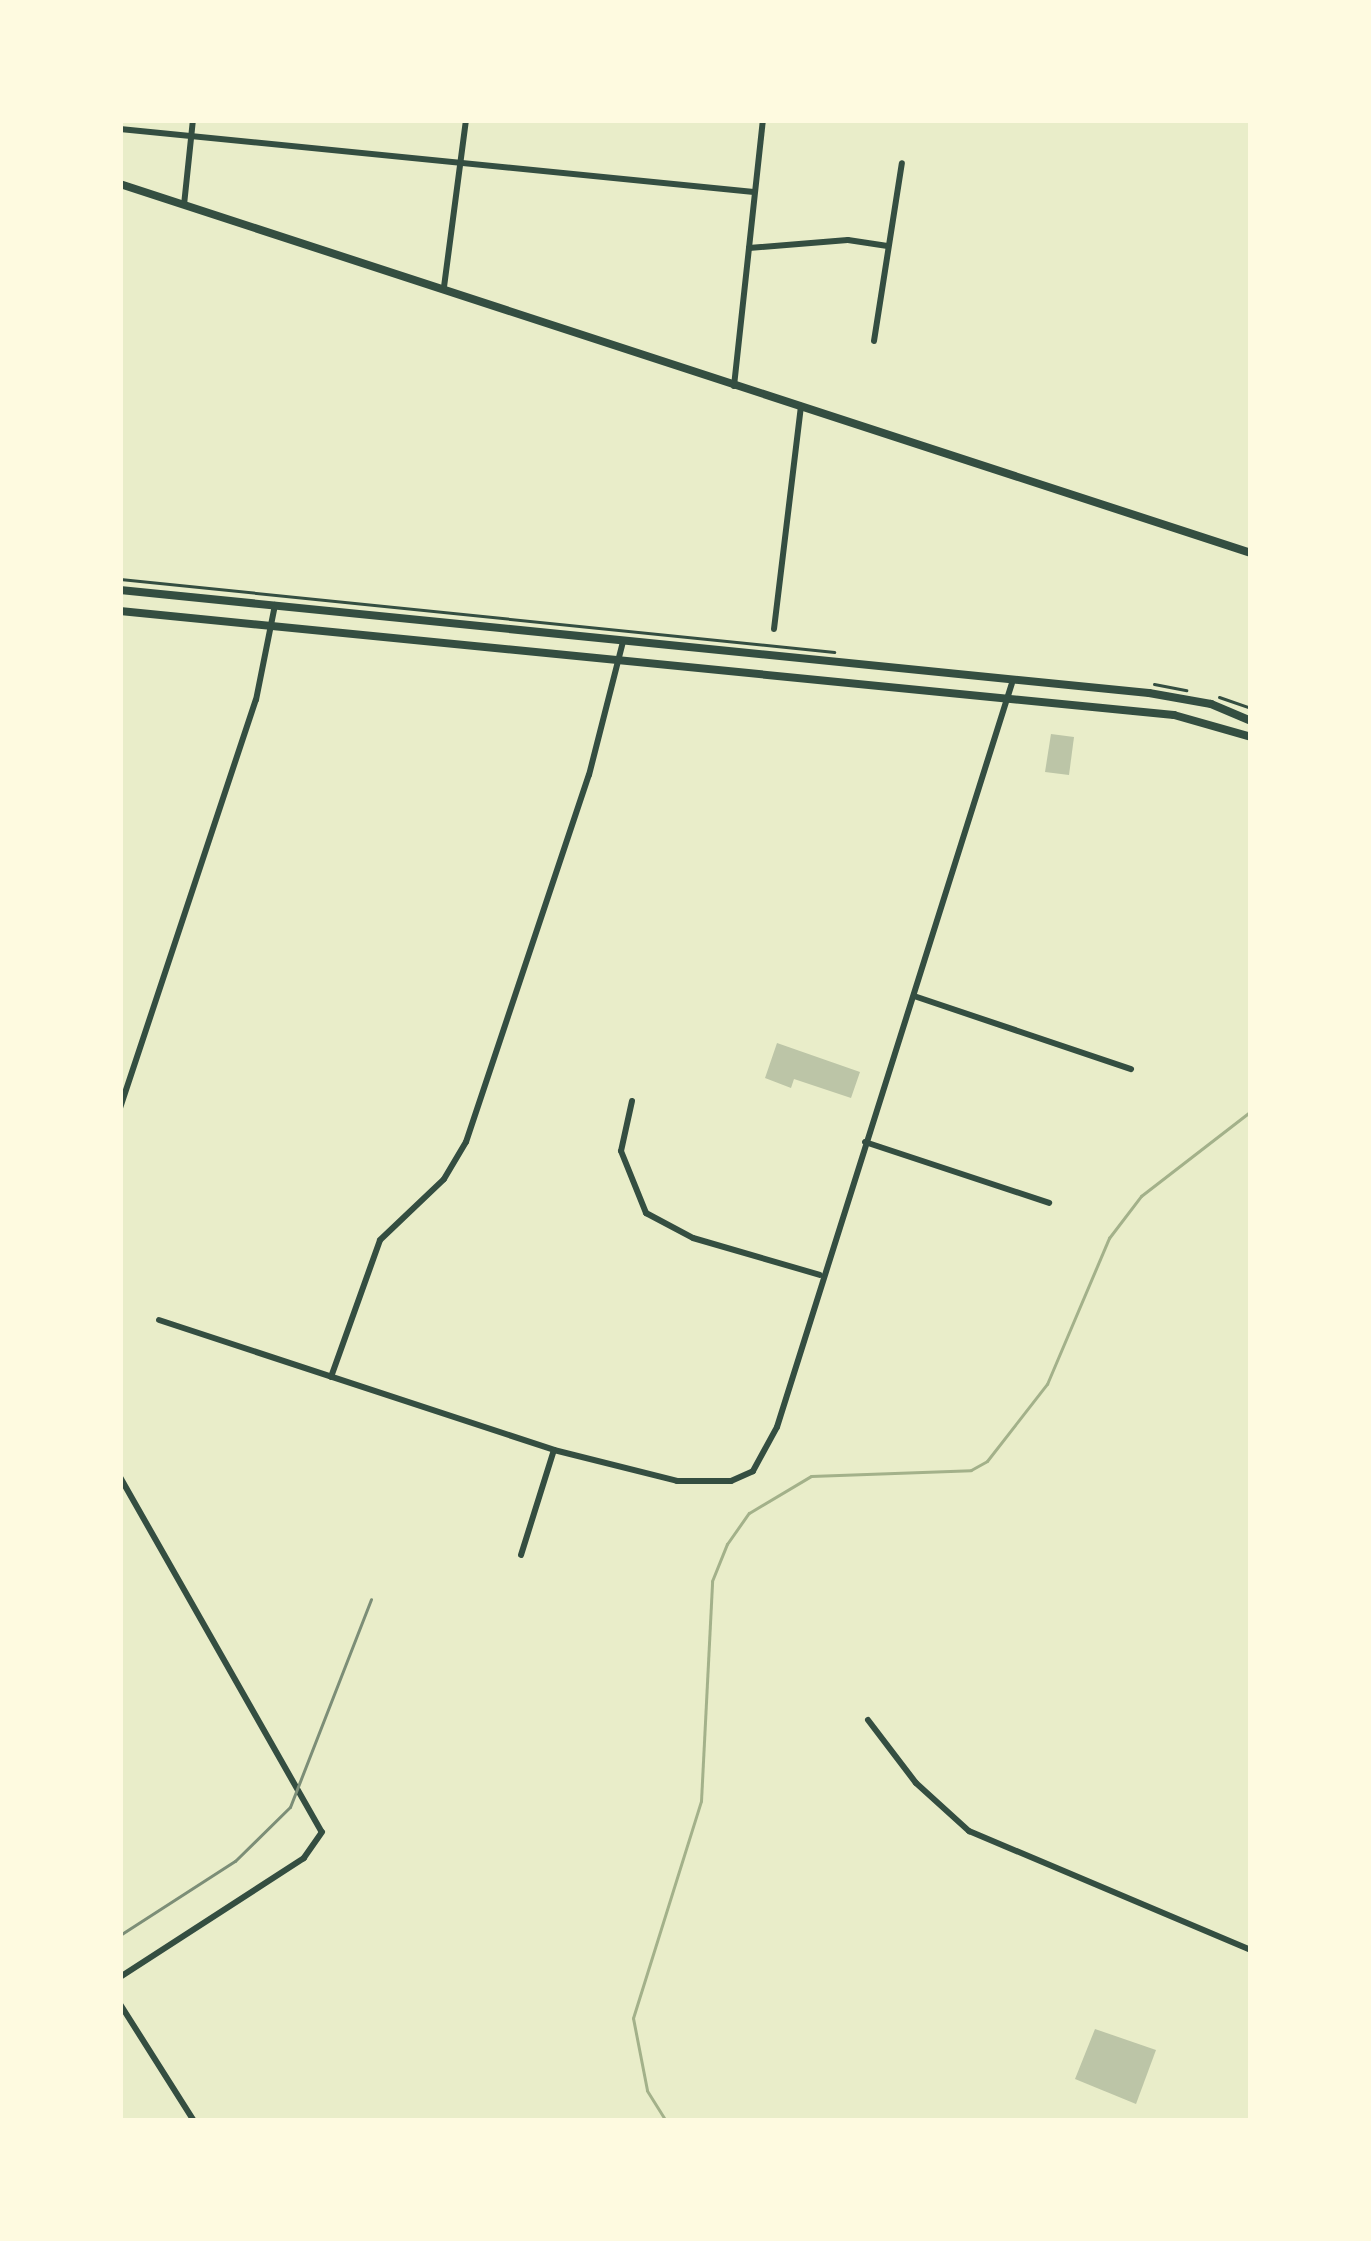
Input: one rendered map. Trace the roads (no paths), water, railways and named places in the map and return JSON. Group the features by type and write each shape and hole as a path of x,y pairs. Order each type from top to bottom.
{"main road":[{"path":"120,184 1251,553"},
{"path":"120,590 1189,698 1251,721"},
{"path":"120,611 1174,715 1251,737"}],"street":[{"path":"184,205 193,120"},
{"path":"444,287 466,120"},
{"path":"734,386 763,120"},
{"path":"120,129 754,192"},
{"path":"874,341 902,163"},
{"path":"749,248 848,240 889,246"},
{"path":"774,629 801,406"},
{"path":"120,1108 256,700 274,605"},
{"path":"331,1378 380,1240 444,1179 466,1142 621,662 623,642"},
{"path":"159,1320 554,1450 677,1481 731,1481 753,1471 778,1427 820,1275 1012,682"},
{"path":"914,996 1131,1069"},
{"path":"632,1101 621,1150 646,1213 693,1238 820,1275"},
{"path":"865,1142 1049,1203"},
{"path":"521,1555 554,1450"},
{"path":"120,1477 322,1832 304,1858 120,1977"},
{"path":"868,1720 916,1783 969,1832 1251,1950"},
{"path":"120,2004 194,2121"}],"waterway":[{"path":"666,2121 647,2090 633,2018 701,1801 712,1581 727,1544 749,1513 811,1476 971,1470 987,1461 1047,1384 1109,1238 1141,1196 1251,1111"}],"railway":[{"path":"120,1935 235,1861 290,1807 371,1599"}]}
